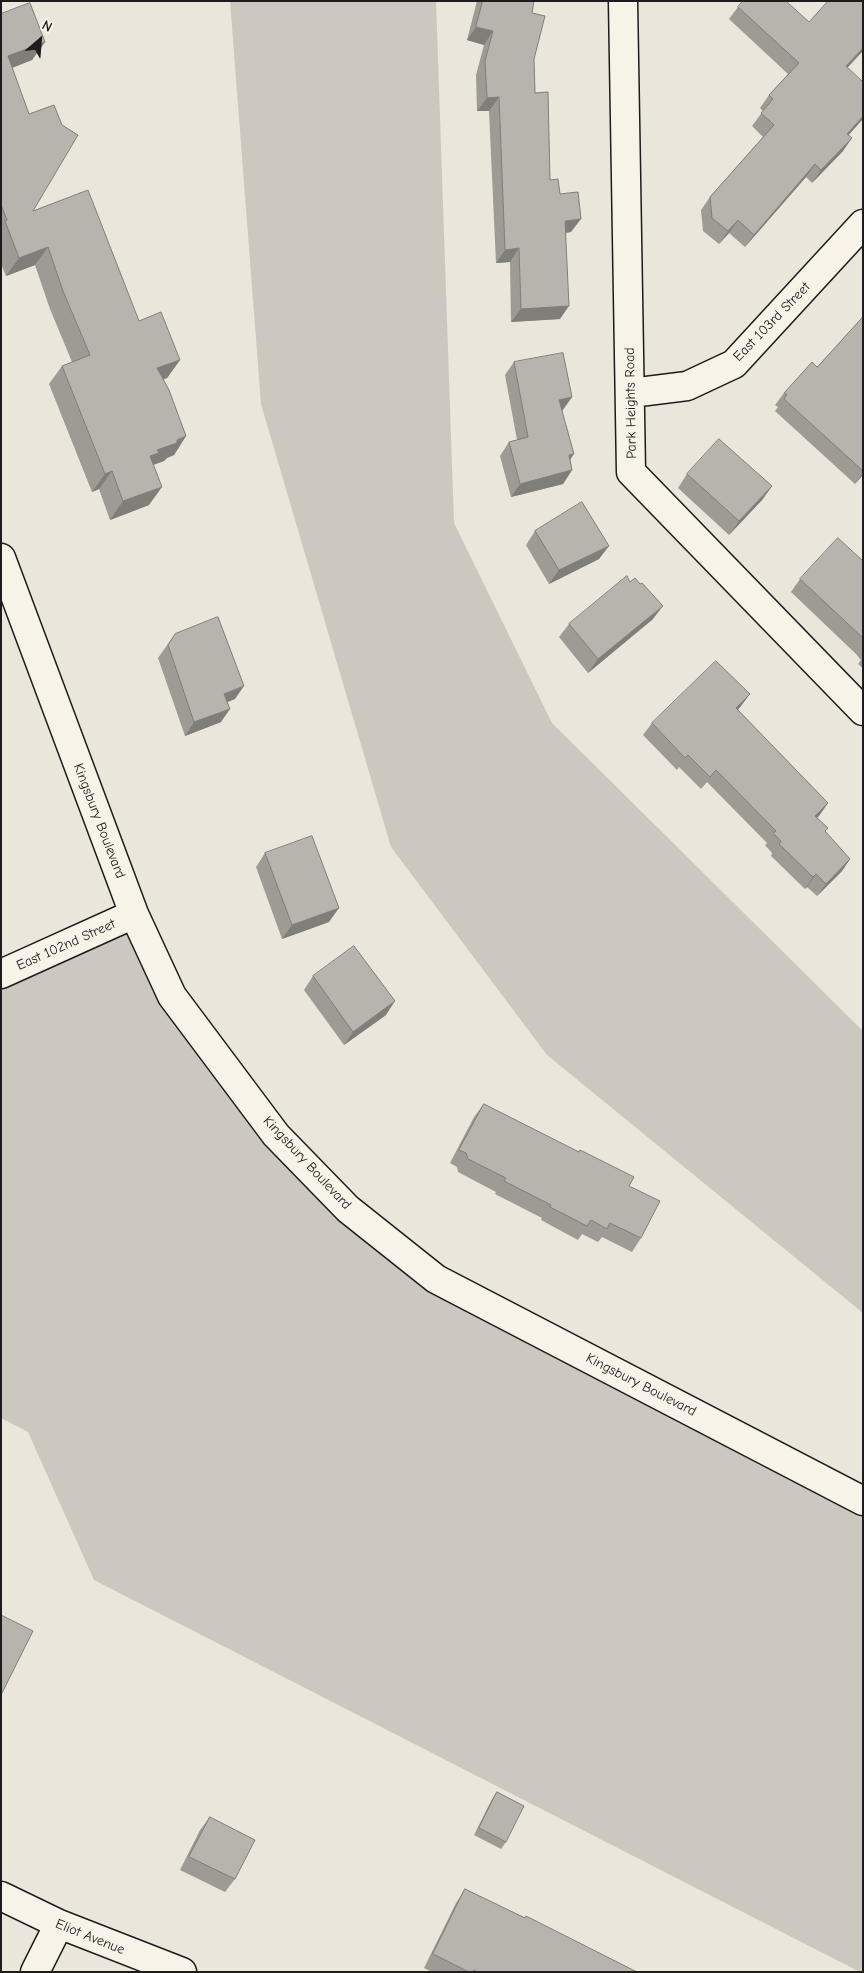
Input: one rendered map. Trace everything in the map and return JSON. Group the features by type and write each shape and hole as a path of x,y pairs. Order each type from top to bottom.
{"street":[{"name":"Park Heights Road","path":"623,1 631,472 863,710"},
{"name":"East 103rd Street","path":"631,393 687,386 734,364 863,224"},
{"name":"Kingsbury Boulevard","path":"1,558 134,914 172,996 276,1135 348,1208 436,1279 863,1500"},
{"name":"East 102nd Street","path":"2,975 134,914"},
{"name":"Eliot Avenue","path":"1,1896 59,1924 182,1972"},
{"path":"35,1972 59,1924"}],"shaded area":[{"path":"230,1 436,1 454,523 552,723 863,1031 863,1313 547,1055 391,847 261,404"},
{"path":"134,914 276,1135 436,1279 863,1501 863,1972 94,1580 28,1432 1,1418 1,979"}],"building":[{"path":"483,1 534,1 532,13 545,16 534,59 535,93 548,92 550,180 558,179 560,194 578,192 581,219 565,221 569,306 521,309 519,248 505,250 499,97 487,98 485,61 493,31 476,27"},
{"path":"743,1 786,1 809,22 828,1 863,1 863,48 846,66 863,82 863,116 847,134 852,138 821,170 815,164 754,235 738,220 728,231 712,218 710,197 774,125 761,113 773,99 769,95 799,63 738,7"},
{"path":"30,3 45,42 8,56 29,114 54,105 62,125 78,135 33,211 88,190 139,321 161,312 180,360 157,368 169,390 186,436 177,440 177,443 157,450 159,453 150,456 162,487 123,501 112,471 105,474 62,366 90,355 63,291 48,247 19,258 1,205 1,14"},
{"path":"863,317 863,471 784,399 787,395 784,393 812,362 817,367"},
{"path":"563,353 572,397 559,400 574,454 569,455 572,470 520,484 509,442 528,437 514,362"},
{"path":"719,439 772,486 739,521 687,474"},
{"path":"582,502 609,546 559,570 535,531"},
{"path":"838,538 863,561 863,638 800,579"},
{"path":"627,576 630,582 635,578 640,584 642,583 663,606 598,659 569,624"},
{"path":"218,617 244,686 224,694 230,709 194,722 168,645 175,634"},
{"path":"716,661 750,694 736,708 828,803 815,816 828,828 825,831 850,859 826,884 816,874 813,877 779,844 781,841 773,833 776,831 716,770 710,777 688,755 685,758 652,723"},
{"path":"312,836 339,908 292,925 265,853"},
{"path":"354,946 395,1001 353,1032 313,976"},
{"path":"484,1104 579,1152 580,1150 634,1177 629,1186 660,1201 641,1238 610,1223 607,1229 591,1220 587,1226 504,1181 506,1178 468,1159 466,1153 459,1150"},
{"path":"1,1615 33,1631 1,1695"},
{"path":"497,1792 524,1806 506,1842 479,1828"},
{"path":"210,1817 255,1840 235,1879 189,1857"},
{"path":"465,1889 525,1918 526,1916 637,1972 477,1972 474,1970 469,1972 433,1954"}]}
